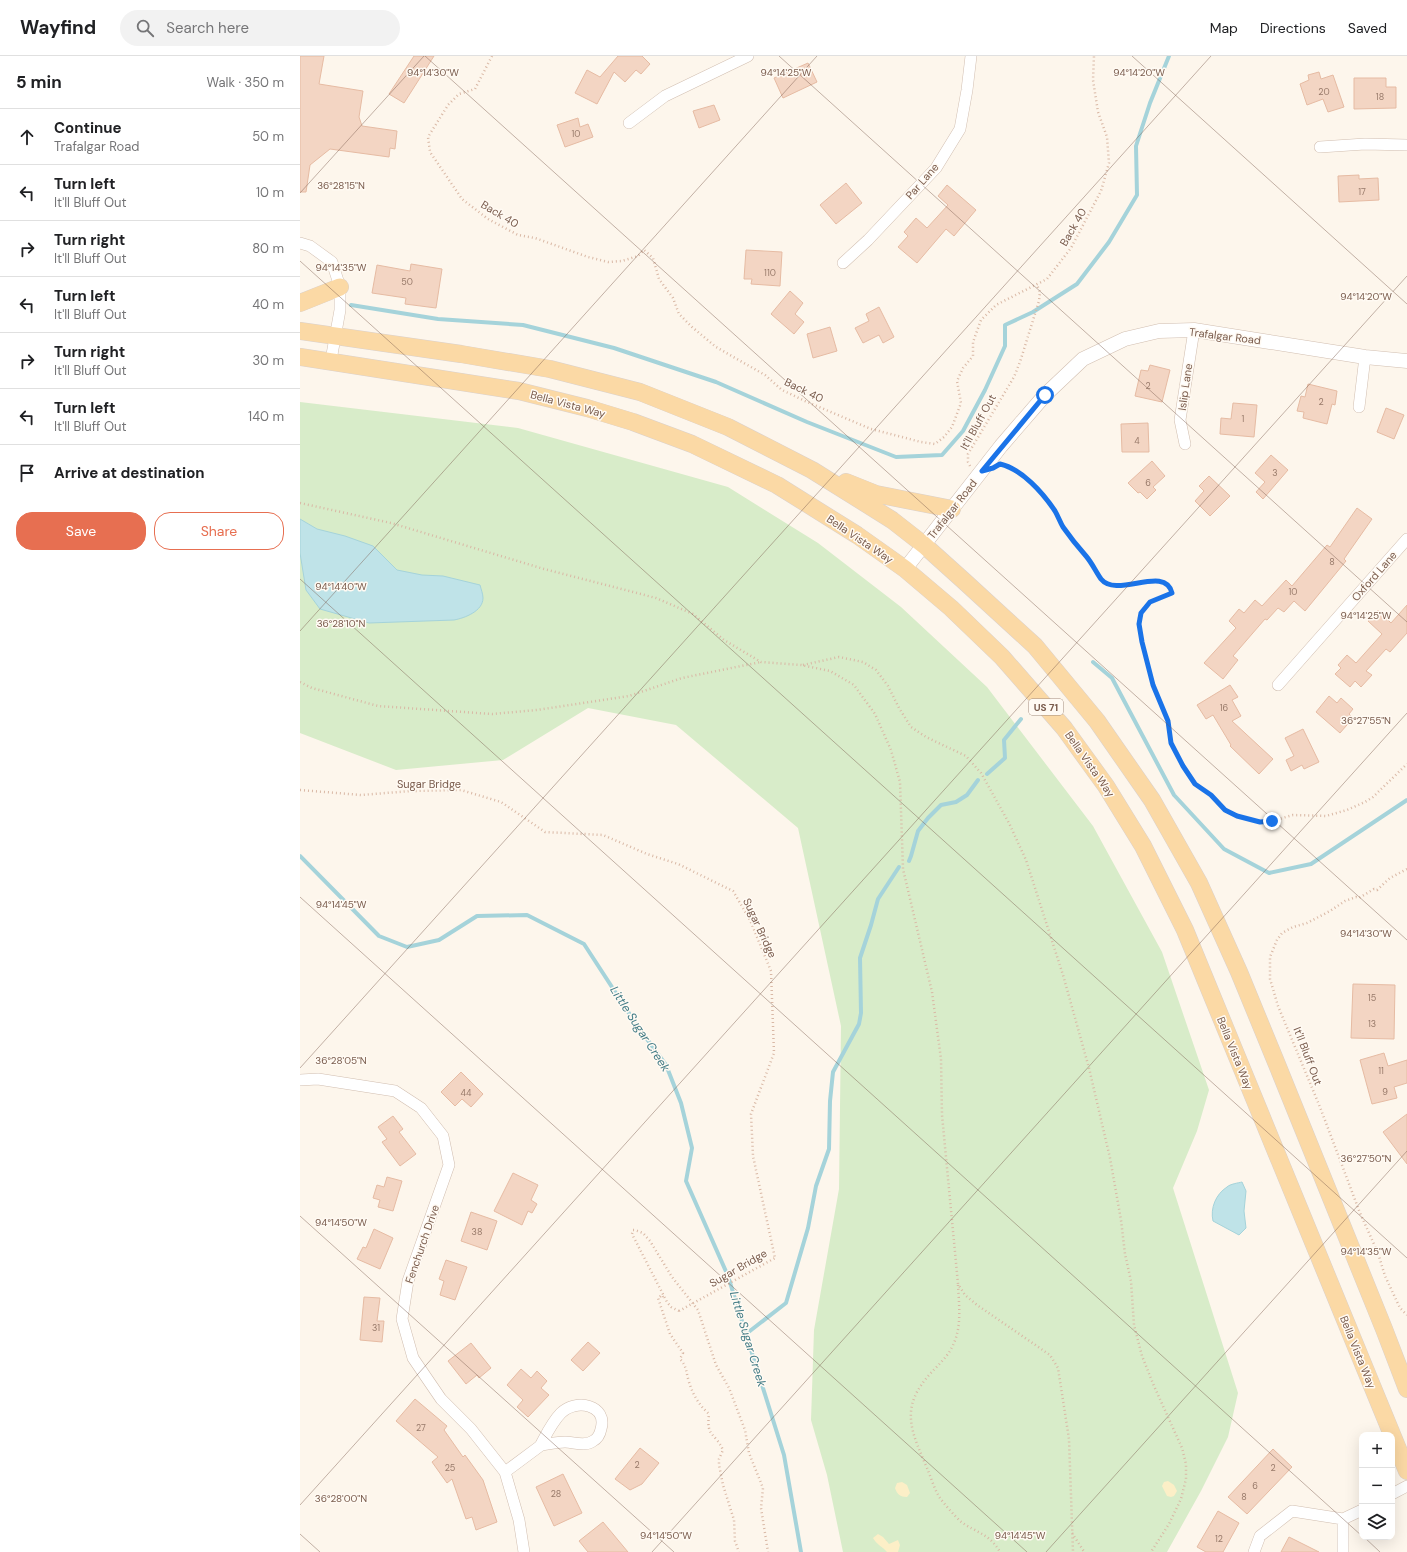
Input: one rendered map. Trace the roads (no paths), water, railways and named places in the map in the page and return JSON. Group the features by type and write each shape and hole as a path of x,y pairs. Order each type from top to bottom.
{"main road":[{"path":"300,304 340,287"},
{"name":"US 71","path":"300,331 335,335 550,369 640,392 728,427 812,470 892,520 924,545 1035,646 1097,721 1152,800 1199,883 1239,972 1407,1389"},
{"name":"Bella Vista Way","path":"300,356 519,391 587,408 632,422 692,444 777,484 857,535 905,569 951,608 1002,657 1064,728 1106,786 1143,846 1186,930 1407,1471"},
{"path":"812,470 876,494 952,508"}],"street":[{"path":"629,123 665,96 748,56"},
{"name":"Par Lane","path":"843,263 868,240 936,168 960,129 971,56"},
{"path":"1320,147 1365,144 1407,145"},
{"path":"300,243 310,246 332,262 340,287 340,310 331,360"},
{"name":"Trafalgar Road","path":"905,569 952,508 1045,395 1083,359 1125,339 1159,331 1194,330 1365,357 1407,361"},
{"name":"Islip Lane","path":"1185,444 1180,420 1194,330"},
{"path":"1359,407 1365,357"},
{"name":"Oxford Lane","path":"1278,685 1407,539"},
{"name":"Fenchurch Drive","path":"300,1080 318,1079 395,1091 421,1108 443,1136 449,1165 408,1281 402,1319 413,1358 441,1399 471,1429 505,1472 519,1520 524,1552"},
{"path":"505,1472 540,1446 553,1423 562,1411 583,1404 592,1407 599,1413 603,1423 600,1434 592,1442 581,1444 566,1442 540,1446"},
{"path":"1395,1492 1407,1486"},
{"path":"1254,1552 1260,1536 1292,1512 1343,1519 1359,1511"},
{"path":"1343,1519 1343,1552"}],"water":[{"path":"300,519 317,529 345,536 373,546 397,570 422,575 443,576 480,585 483,596 482,603 473,613 463,618 454,620 369,623 320,609 306,590 300,553"},
{"path":"1242,1182 1246,1191 1244,1211 1246,1228 1239,1235 1213,1221 1212,1211 1217,1197 1223,1190 1230,1185"}],"waterway":[{"path":"351,305 438,319 523,325 614,348 716,382 807,422 896,457 942,455 963,431 985,390 1005,346 1005,325 1033,312 1077,284 1109,242 1137,195 1136,146 1150,103 1169,56"},
{"path":"1093,662 1112,678 1174,795 1224,849 1269,873 1311,864 1407,800"},
{"path":"987,774 1005,758 1004,740 1021,719"},
{"path":"909,861 918,831 928,818 941,805 956,802 967,795 978,780"},
{"name":"Little Sugar Creek","path":"300,856 379,936 407,947 439,940 477,916 527,915 584,944 636,1024 666,1065 681,1103 692,1148 686,1181 728,1276 784,1455 801,1552"},
{"path":"746,1334 786,1303 808,1228 816,1186 829,1149 830,1101 833,1072 859,1024 861,1013 860,958 878,899 899,867"}]}
